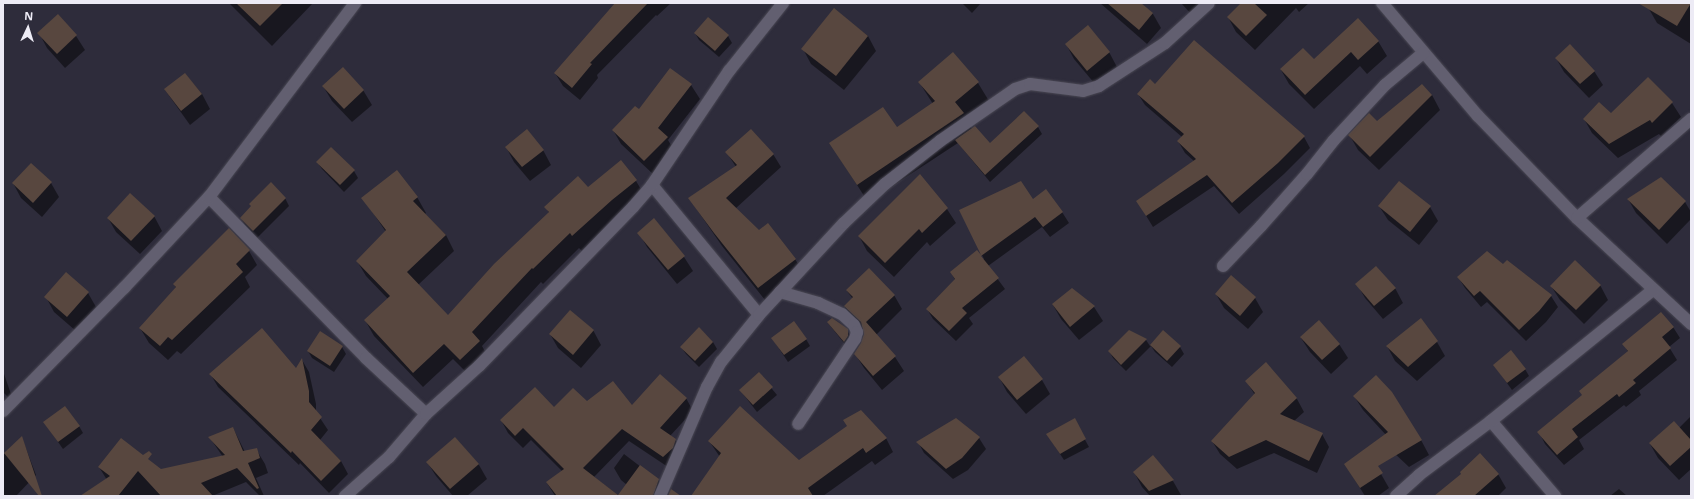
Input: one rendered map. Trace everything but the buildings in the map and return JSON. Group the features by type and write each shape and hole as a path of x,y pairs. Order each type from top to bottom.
{"street":[{"path":"3,411 124,288 209,197 355,3"},
{"path":"345,496 389,457 426,414 479,366 633,207 652,185 729,71 783,3"},
{"path":"660,496 707,387 721,362 759,315 780,292 844,223 885,184 940,141 1015,89 1030,84 1083,91 1099,86 1165,44 1209,3"},
{"path":"1382,3 1478,116 1577,218 1691,324"},
{"path":"1223,266 1308,174 1334,140 1380,90 1423,53"},
{"path":"1577,218 1691,119"},
{"path":"652,185 759,315"},
{"path":"209,197 361,353 426,414"},
{"path":"1396,496 1419,475 1491,420 1653,290"},
{"path":"780,292 818,303 842,314 854,325 857,332 855,339 798,424"},
{"path":"1491,420 1555,496"}]}
